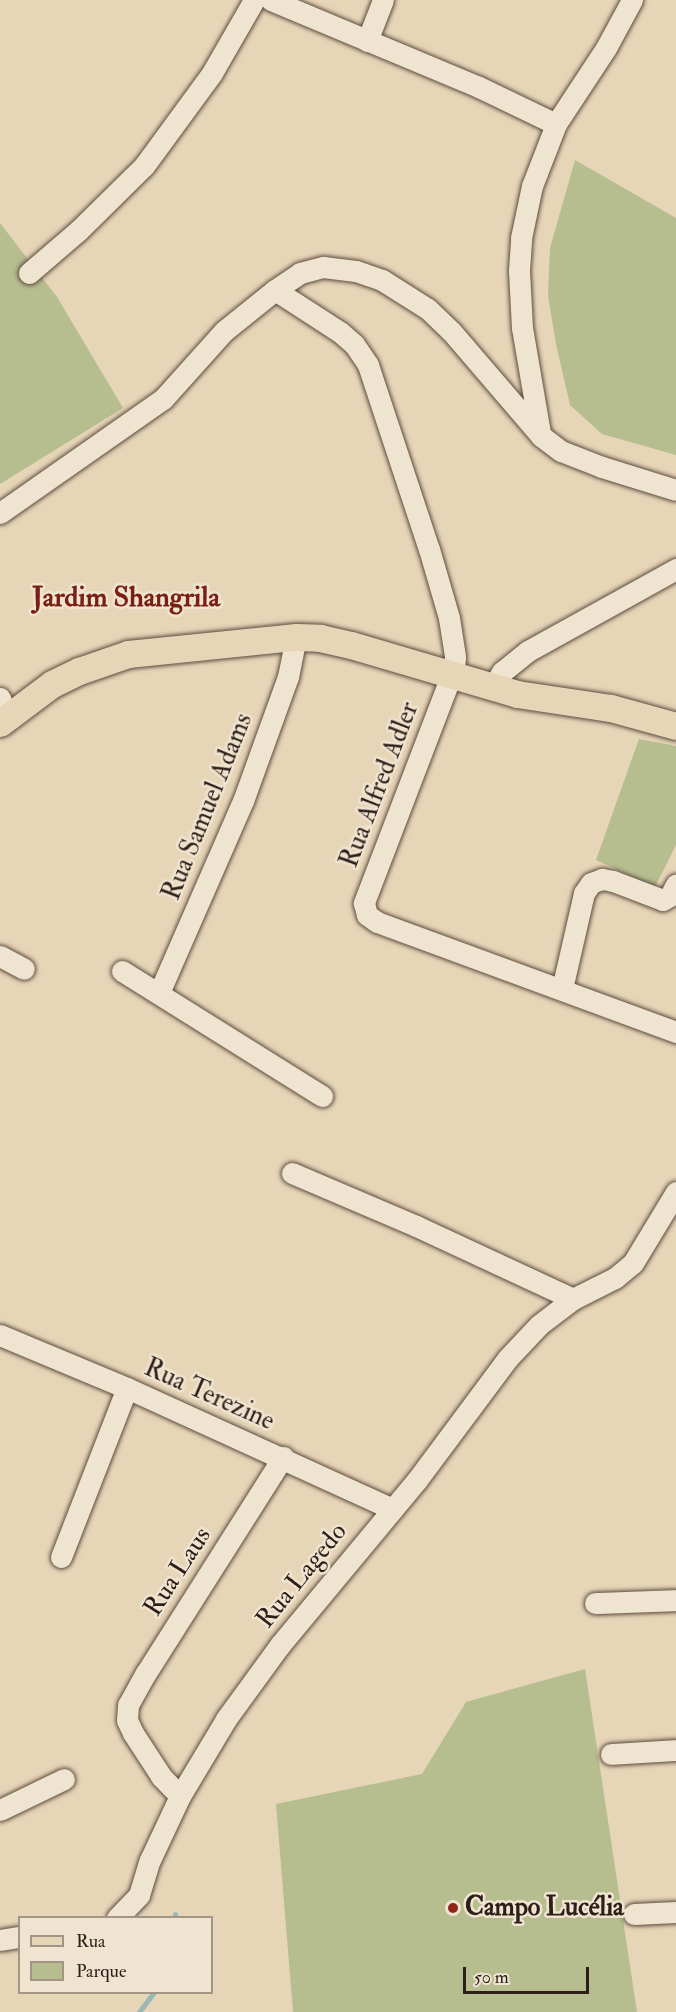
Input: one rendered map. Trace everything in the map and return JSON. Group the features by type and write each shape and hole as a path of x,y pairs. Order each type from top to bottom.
{"main road":[{"path":"2,713 79,671 128,654 296,637 320,638 351,645 492,689 611,708 676,726"}],"street":[{"path":"29,273 79,230 144,166 173,131 212,73 254,0"},
{"path":"271,0 479,87 556,124"},
{"path":"367,41 383,0"},
{"path":"541,436 533,405 522,328 519,270 521,238 532,186 556,124 606,48 632,0"},
{"path":"0,513 163,399 224,331 275,290 300,273 323,267 356,271 382,280 428,309 451,331 541,436 576,458 676,490"},
{"name":"Rua Alfred Adler","path":"275,290 340,332 354,344 368,365 449,618 455,657 364,903 367,915 377,922 562,989"},
{"path":"492,689 502,672 528,651 676,569"},
{"name":"Rua Samuel Adams","path":"159,993 243,801 283,692 296,637"},
{"path":"676,884 670,896 663,900 606,879 591,883 584,893 562,989 676,1032"},
{"path":"0,956 24,969"},
{"path":"122,971 322,1096"},
{"path":"292,1173 449,1241 573,1299"},
{"name":"Rua Lagedo","path":"118,1916 138,1895 150,1860 180,1796 226,1719 266,1664 440,1451 508,1358 539,1326 573,1299 615,1278 633,1263 676,1192"},
{"name":"Rua Terezine","path":"0,1335 127,1388 393,1509"},
{"path":"61,1557 127,1388"},
{"name":"Rua Laus","path":"180,1796 152,1764 127,1720 126,1713 133,1694 284,1458"},
{"path":"595,1603 676,1600"},
{"path":"611,1754 676,1750"},
{"path":"0,1810 64,1779"},
{"path":"634,1914 676,1912"},
{"path":"0,1940 18,1937"}],"green space":[{"path":"575,160 676,218 676,455 602,434 570,405 548,296 550,248"},
{"path":"0,223 57,297 123,408 0,484"},
{"path":"639,739 676,746 676,845 655,887 596,860"},
{"name":"Campo Lucélia","path":"585,1669 637,2012 293,2012 276,1804 422,1774 466,1702"}],"waterway":[{"path":"139,2012 152,1994"}],"place":[{"name":"Campo Lucélia","path":"453,1908"}],"district":[{"name":"Jardim Shangrila","path":"126,598"}]}
